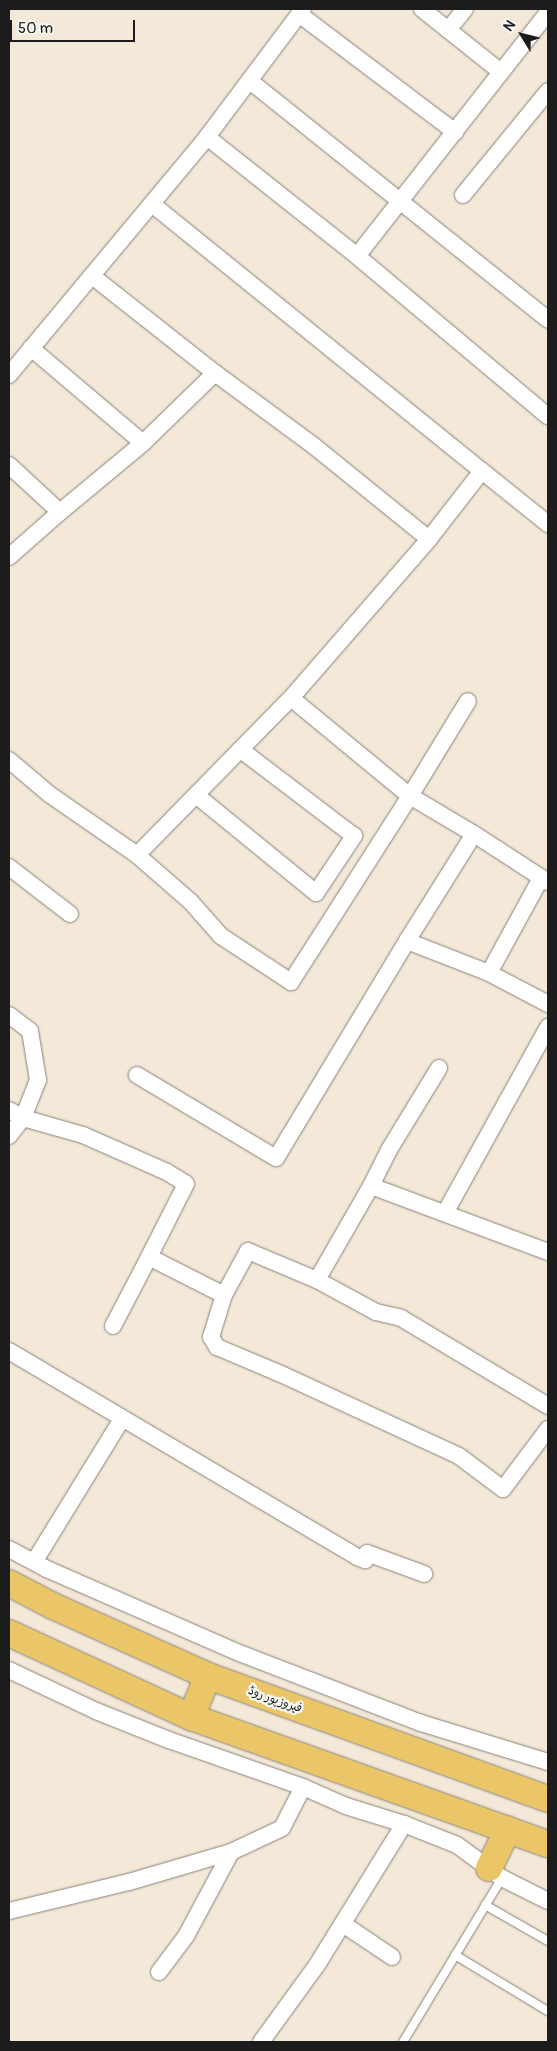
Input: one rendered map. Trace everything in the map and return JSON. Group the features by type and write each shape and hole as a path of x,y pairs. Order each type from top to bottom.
{"highway":[{"name":"فیروزپور روڈ","path":"9,1583 53,1606 208,1676 548,1799"},
{"path":"9,1633 191,1717 548,1844"},
{"path":"191,1717 208,1676"},
{"path":"495,1873 508,1829"}],"street":[{"path":"422,9 501,72"},
{"path":"448,30 464,9"},
{"path":"9,375 207,138 301,11 455,132"},
{"path":"357,256 548,12"},
{"path":"250,81 548,320"},
{"path":"463,196 548,91"},
{"path":"207,138 357,256 548,416"},
{"path":"152,204 229,264 548,524"},
{"path":"92,276 215,373 314,446 429,540"},
{"path":"31,348 143,443"},
{"path":"9,557 143,443 215,373"},
{"path":"9,465 60,512"},
{"path":"136,855 291,698 429,540 482,471"},
{"path":"291,698 410,796 474,834 545,880 489,973"},
{"path":"9,760 49,794 136,855 190,901 221,936 291,982 410,796 468,701"},
{"path":"196,795 316,893 354,836 240,749"},
{"path":"137,1075 276,1158 474,834"},
{"path":"9,867 70,914"},
{"path":"407,941 489,973 548,1004"},
{"path":"9,1014 30,1031 38,1080 16,1114 9,1136"},
{"path":"445,1213 548,1027"},
{"path":"317,1280 371,1186 389,1150 439,1068"},
{"path":"16,1114 83,1135 167,1172 186,1184 113,1326"},
{"path":"371,1186 548,1252"},
{"path":"548,1406 402,1318 376,1312 317,1280 248,1251 224,1295 211,1337 217,1347 281,1374 459,1456 503,1489 548,1429"},
{"path":"149,1257 224,1295"},
{"path":"9,1351 357,1557 365,1560 367,1553 424,1574"},
{"path":"34,1562 122,1419"},
{"path":"9,1549 34,1562 242,1654 421,1723 548,1762"},
{"path":"9,1670 105,1715 302,1787 346,1806 404,1824 457,1845 495,1873 548,1901"},
{"path":"9,1911 129,1882 231,1852 282,1828 302,1787"},
{"path":"261,2042 317,1965 404,1824"},
{"path":"159,1972 186,1936 231,1852"},
{"path":"343,1924 392,1957"}],"lane":[{"path":"403,2042 484,1905 495,1873"},
{"path":"484,1905 548,1941"},
{"path":"455,1955 548,2011"}]}
